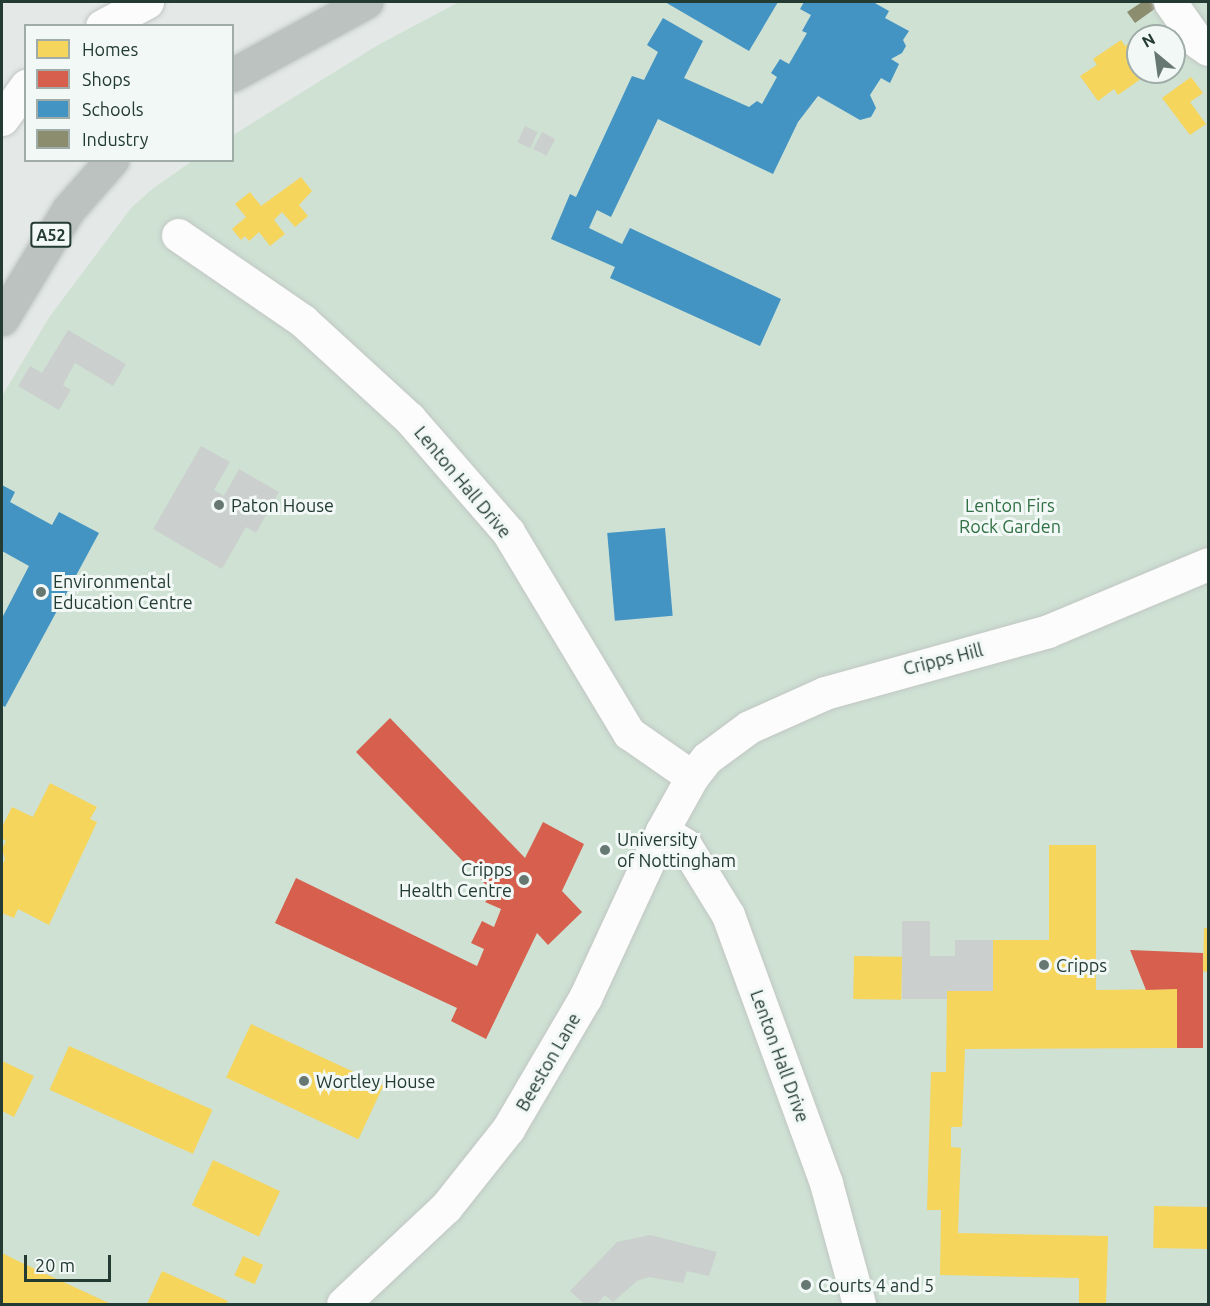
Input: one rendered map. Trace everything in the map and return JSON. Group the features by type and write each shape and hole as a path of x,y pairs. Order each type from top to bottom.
{"highway":[{"path":"234,74 366,2"},
{"name":"A52","path":"2,319 68,210 110,162"}],"street":[{"path":"106,24 147,2"},
{"path":"1170,2 1198,42 1209,49"},
{"path":"2,119 24,89"},
{"name":"Lenton Hall Drive","path":"178,236 303,321 409,418 508,532 629,733 692,777"},
{"name":"Cripps Hill","path":"692,777 707,758 749,727 825,693 1048,631 1209,564"},
{"name":"Beeston Lane","path":"343,1305 446,1207 508,1129 585,998 662,831 692,777"},
{"name":"Lenton Hall Drive","path":"662,831 686,845 729,915 826,1183 859,1305"}],"green space":[{"name":"University of Nottingham","path":"459,2 1208,2 1208,1304 2,1304 2,396 50,316 131,208 151,190 191,162 234,162 234,134 378,45"}],"building: Homes":[{"path":"1121,40 1125,46 1126,84 1134,84 1118,95 1114,89 1098,101 1080,76 1097,65 1093,59"},
{"path":"1191,77 1203,93 1190,102 1206,124 1190,135 1162,98 1181,84 1186,84 1186,81"},
{"path":"301,177 312,191 299,205 308,216 295,227 282,212 274,220 285,234 270,246 259,232 249,241 245,236 241,240 232,229 246,217 235,204 250,192 261,206"},
{"path":"50,783 97,807 90,819 97,822 49,925 18,909 14,918 2,913 2,866 5,859 2,849 6,841 2,838 2,827 12,807 33,817"},
{"name":"Cripps","path":"1049,845 1096,845 1096,990 1177,989 1177,1048 965,1049 962,1127 951,1127 951,1147 961,1148 958,1233 1108,1236 1106,1304 1079,1304 1079,1278 940,1275 941,1210 927,1210 931,1072 946,1072 947,991 993,991 993,940 1049,940"},
{"path":"1204,928 1208,928 1208,972 1203,971"},
{"path":"854,956 902,957 901,1000 853,999"},
{"name":"Wortley House","path":"251,1024 383,1086 358,1139 226,1077"},
{"path":"69,1046 212,1110 193,1154 49,1090"},
{"path":"2,1061 34,1076 14,1117 2,1111"},
{"path":"213,1160 280,1191 259,1237 192,1205"},
{"path":"1154,1206 1208,1207 1207,1249 1153,1248"},
{"path":"2,1253 20,1262 111,1304 2,1304"},
{"path":"243,1256 263,1265 255,1284 234,1275"},
{"path":"162,1271 228,1301 226,1304 147,1304"}],"building: Shops":[{"name":"Cripps Health Centre","path":"390,718 525,858 543,822 584,844 562,891 582,912 548,945 537,933 486,1039 451,1021 457,1008 275,923 296,878 477,966 484,949 471,943 482,921 494,927 501,909 485,902 494,893 356,752"},
{"name":"Cripps","path":"1130,950 1203,953 1203,1048 1177,1048 1177,989 1146,990"}],"building: Schools":[{"path":"665,2 778,2 749,51"},
{"path":"804,2 873,2 889,11 885,18 909,31 903,40 906,46 902,53 891,59 899,64 890,83 881,78 870,95 876,108 871,117 860,120 818,96 798,122 773,174 658,119 611,217 597,210 589,228 622,244 630,228 781,299 760,346 610,278 615,267 551,239 570,194 576,197 632,76 644,80 658,52 647,45 663,18 703,41 684,78 749,107 757,101 762,104 777,77 771,73 780,59 789,64 807,33 802,31 811,15 800,9"},
{"name":"Environmental Education Centre","path":"2,485 15,492 10,502 52,525 59,512 99,533 5,707 2,705 2,618 29,566 2,551"},
{"path":"665,528 673,616 615,621 607,533"}],"building: Industry":[{"path":"1142,2 1151,2 1156,8 1135,23 1127,12"}],"building: Other":[{"path":"525,126 538,132 530,148 517,142"},
{"path":"542,132 555,139 546,156 533,149"},
{"path":"68,330 126,364 113,386 75,363 63,385 71,390 59,410 18,386 30,366 42,373"},
{"name":"Paton House","path":"201,446 230,462 214,490 224,496 239,469 279,492 256,533 246,527 222,569 153,529"},
{"path":"902,921 930,921 930,956 955,956 955,940 993,940 993,991 947,991 947,999 902,999"},
{"path":"650,1235 717,1252 709,1276 687,1271 683,1283 649,1277 637,1281 613,1302 605,1295 597,1304 584,1304 570,1291 617,1242"}],"place":[{"name":"Paton House","path":"219,505"},
{"name":"Environmental Education Centre","path":"41,592"},
{"name":"University of Nottingham","path":"605,850"},
{"name":"Cripps Health Centre","path":"524,880"},
{"name":"Cripps","path":"1044,965"},
{"name":"Wortley House","path":"304,1081"},
{"name":"Courts 4 and 5","path":"806,1285"}],"park label":[{"name":"Lenton Firs Rock Garden","path":"1010,516"}]}
